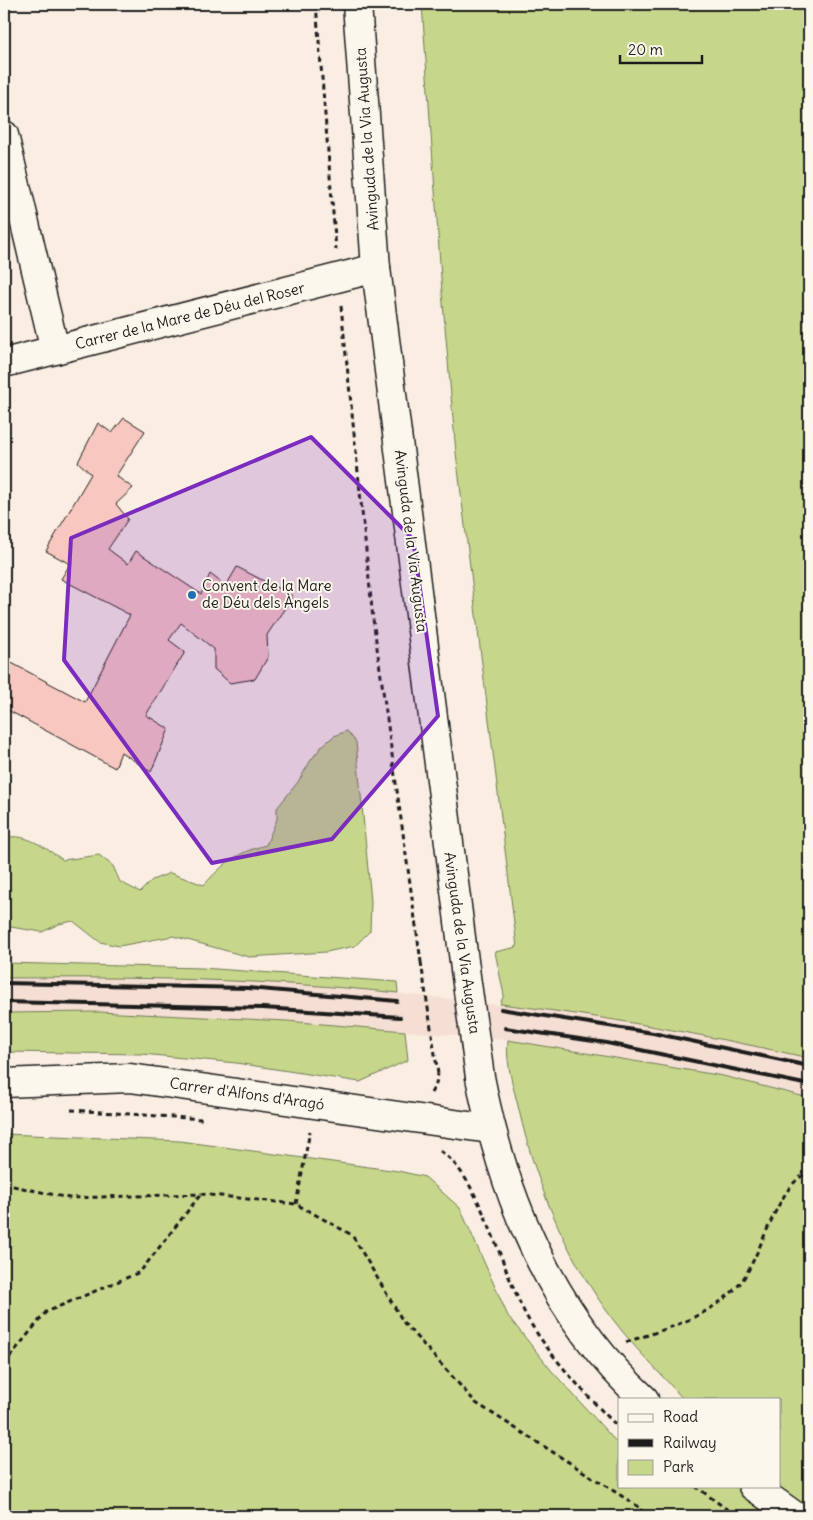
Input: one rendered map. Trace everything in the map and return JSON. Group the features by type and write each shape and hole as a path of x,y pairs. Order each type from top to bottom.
{"street":[{"name":"Avinguda de la Via Augusta","path":"357,4 376,268 465,969 480,1077 490,1129"},
{"path":"4,135 54,350"},
{"name":"Carrer de la Mare de Déu del Roser","path":"4,364 376,268"},
{"name":"Carrer d'Alfons d'Aragó","path":"4,1083 130,1078 490,1129"},
{"path":"490,1129 522,1222 541,1263 596,1351 643,1398"},
{"path":"756,1488 796,1516"}],"path":[{"path":"316,4 338,278 372,619 438,1074"},
{"path":"68,1110 205,1119"},
{"path":"296,1204 310,1130 301,1129"},
{"path":"436,1149 443,1152 469,1181 506,1274 531,1324 595,1404 618,1427"},
{"path":"596,1351 673,1326 714,1308 739,1285 784,1195 809,1173"},
{"path":"4,1184 69,1198 201,1194 296,1204 352,1235 404,1323 476,1403 642,1509 639,1516"},
{"path":"4,1364 46,1312 140,1272 201,1194"},
{"path":"697,1488 736,1516"}],"highlighted area":[{"path":"311,437 413,539 438,716 332,839 212,863 64,660 71,538"}],"shaded area":[{"path":"126,977 269,982 375,991 576,1013 752,1045 809,1058 809,1098 723,1076 508,1040 287,1021 99,1012 4,1013 4,978"}],"green space":[{"path":"422,4 809,4 809,1058 655,1027 578,1014 500,1004 504,995 495,952 517,947 456,453 442,292"},
{"path":"347,731 356,742 371,901 370,931 355,946 326,952 249,957 173,936 119,946 100,942 73,921 59,924 42,932 4,926 4,838 20,837 28,839 63,860 99,855 113,866 120,882 140,892 152,880 170,873 204,885 232,859 247,851 266,845 277,819 277,808 298,782 311,760 322,746 334,736"},
{"path":"4,963 202,968 397,982 398,993 349,988 201,980 4,978"},
{"path":"99,1012 287,1021 405,1031 408,1060 360,1082 236,1063 142,1054 4,1052 4,1013"},
{"path":"508,1040 723,1076 809,1098 809,1516 4,1516 4,1134 180,1141 398,1171 425,1177 460,1208 508,1316 551,1370 618,1444 618,1488 780,1488 780,1398 682,1398 622,1331 587,1281 558,1226 536,1169 511,1075 507,1048"}],"building":[{"name":"Convent de la Mare de Déu dels Àngels","path":"124,418 145,431 116,476 133,488 116,504 128,519 108,549 128,564 136,551 201,594 210,574 226,586 237,567 293,596 267,635 268,657 255,679 230,683 214,669 214,649 181,623 169,640 185,652 146,715 169,729 151,772 121,752 115,768 4,708 4,659 85,702 130,615 61,579 70,564 46,551 91,474 78,462 98,423 112,433"}],"railway":[{"path":"4,983 248,988 397,1001"},
{"path":"4,1002 263,1008 400,1017"},
{"path":"501,1009 653,1033 809,1066"},
{"path":"505,1028 607,1043 809,1085"}],"place":[{"name":"Convent de la Mare de Déu dels Àngels","path":"192,595"}]}
